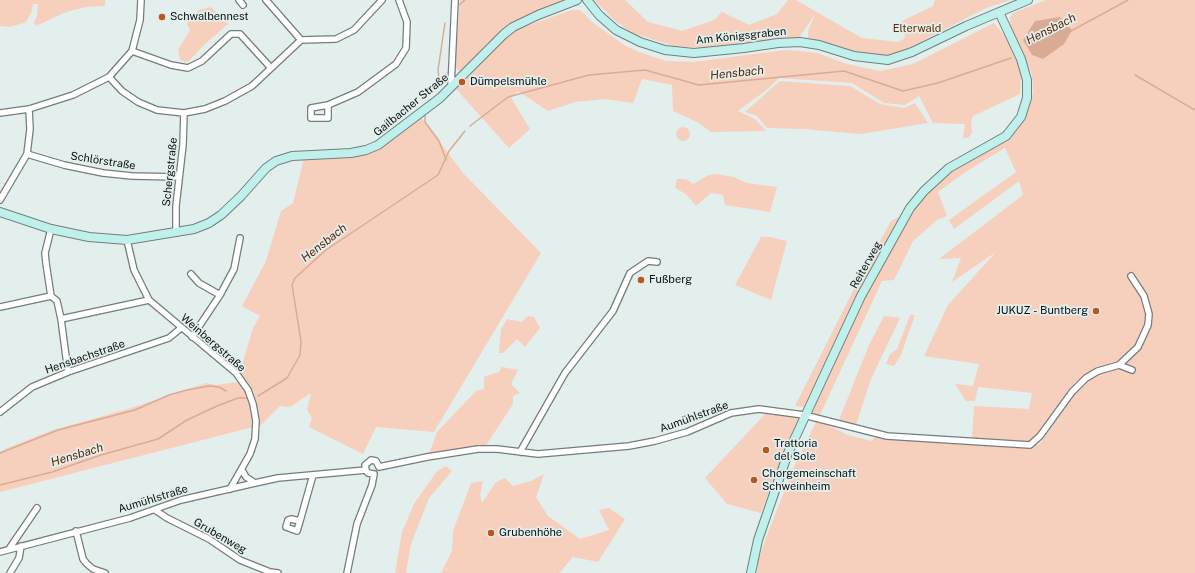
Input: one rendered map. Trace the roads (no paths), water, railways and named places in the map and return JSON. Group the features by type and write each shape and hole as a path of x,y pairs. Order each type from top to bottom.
{"street":[{"path":"0,113 29,109 73,95 109,77 132,51 140,20 141,0"},
{"path":"266,0 301,40"},
{"path":"109,77 122,91 138,102 157,110 184,113 205,109 225,101 252,86 301,40 336,39 354,30 382,0"},
{"path":"328,105 358,92 396,64 406,48 408,22 399,0"},
{"path":"451,87 455,0"},
{"name":"Gailbacher Straße","path":"0,212 51,229 89,237 127,240 194,229 209,223 221,215 241,196 266,168 285,157 351,154 378,145 430,106 513,27 576,0"},
{"name":"Am Königsgraben","path":"586,0 599,15 616,30 640,42 665,50 694,53 778,43 800,42 819,45 842,53 878,60 888,60 901,57 1028,0"},
{"name":"Reiterweg","path":"751,573 758,540 778,479 804,415 861,296 910,208 924,191 949,168 1006,136 1020,117 1026,98 1027,80 1021,59 999,12"},
{"path":"132,51 171,65 188,68 202,61 231,34 240,34 271,68"},
{"path":"0,200 27,154 30,129 29,109"},
{"name":"Schergstraße","path":"176,233 176,206 178,177 183,145 184,113"},
{"name":"Schlörstraße","path":"27,154 64,165 103,173 132,176 178,177"},
{"path":"51,229 45,253 51,296 57,301 61,319 68,372"},
{"path":"192,337 220,295 234,269 240,238"},
{"name":"Weinbergstraße","path":"127,240 134,270 149,300 236,373 248,390 253,404 256,421 255,439 242,470 230,489"},
{"path":"520,452 565,373 613,311 630,273 648,261 657,262"},
{"path":"191,274 199,282 220,295"},
{"path":"1131,276 1144,296 1149,314 1148,325 1138,347 1119,365 1132,370"},
{"path":"0,307 51,296"},
{"path":"61,319 149,300"},
{"name":"Hensbachstraße","path":"0,412 32,387 68,372 169,338 181,328"},
{"name":"Aumühlstraße","path":"0,552 155,510 181,500 255,483 366,470 367,463 371,460 378,463 379,467 427,457 478,449 538,454 629,446 655,441 687,432 744,410 759,409 804,415 887,436 1025,445 1035,442 1072,392 1086,378 1098,371 1119,365"},
{"path":"347,573 357,524 372,485 374,474 379,467"},
{"path":"242,470 246,477 255,483"},
{"path":"366,470 368,473 374,474"},
{"path":"300,521 313,475"},
{"path":"9,549 37,508"},
{"name":"Grubenweg","path":"155,510 167,518 209,539 240,560 270,572 278,573"},
{"path":"76,531 83,559 93,569 105,573"},
{"path":"10,573 19,558 21,546"}],"water":[{"path":"1060,17 1072,30 1064,44 1043,59 1032,55 1023,40 1035,21"}],"waterway":[{"path":"459,5 465,0"},
{"name":"Hensbach","path":"1071,31 1128,0"},
{"path":"440,86 438,70 445,23"},
{"name":"Hensbach","path":"470,126 508,97 589,75 645,70 699,85 844,71 903,91 938,83 1011,58"},
{"path":"1135,75 1195,110"},
{"path":"425,116 425,122 439,141 446,160"},
{"name":"Hensbach","path":"258,396 287,378 300,355 301,341 292,285 295,278 326,250 438,175 449,151 465,131"},
{"path":"0,453 58,430 135,410 169,395 187,390 209,386 219,387 226,391"},
{"name":"Hensbach","path":"0,485 52,472 101,455 158,439 187,420 217,406 238,398 246,398"}],"place":[{"name":"Schwalbennest","path":"162,17"},
{"name":"Dümpelsmühle","path":"462,82"},
{"name":"Fußberg","path":"641,280"},
{"name":"JUKUZ - Buntberg","path":"1096,311"},
{"name":"Trattoria del Sole","path":"766,450"},
{"name":"Chorgemeinschaft Schweinheim","path":"754,480"},
{"name":"Grubenhöhe","path":"491,533"}],"park label":[{"name":"Elterwald","path":"917,29"}]}
